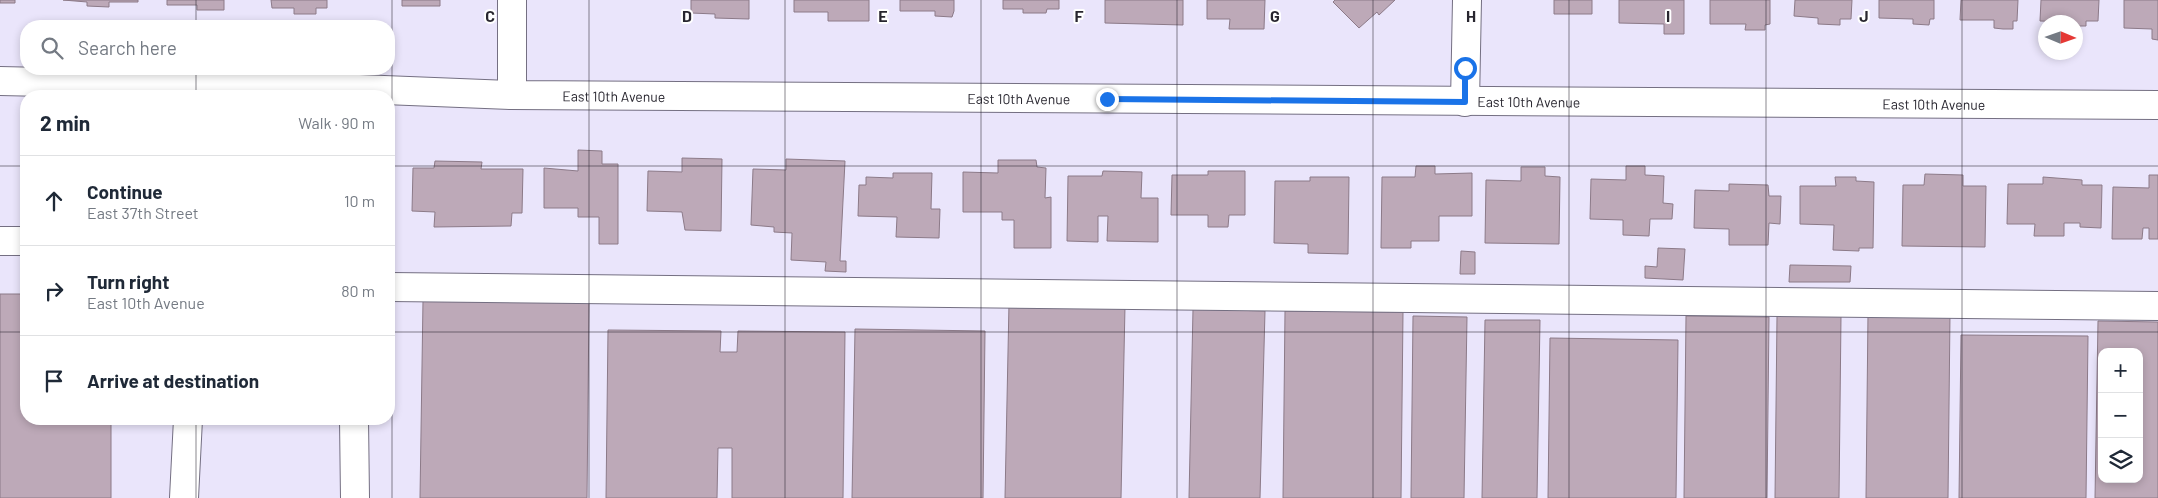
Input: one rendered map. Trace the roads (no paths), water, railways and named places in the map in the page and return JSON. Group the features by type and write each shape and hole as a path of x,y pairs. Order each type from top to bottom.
{"street":[{"path":"512,0 512,95"},
{"path":"1465,102 1467,0"},
{"name":"East 10th Avenue","path":"0,81 294,90"},
{"name":"East 10th Avenue","path":"395,93 1465,102 2158,105"},
{"path":"0,241 20,241"},
{"path":"395,287 2158,306"},
{"path":"184,498 188,425"},
{"path":"354,425 355,498"}]}
